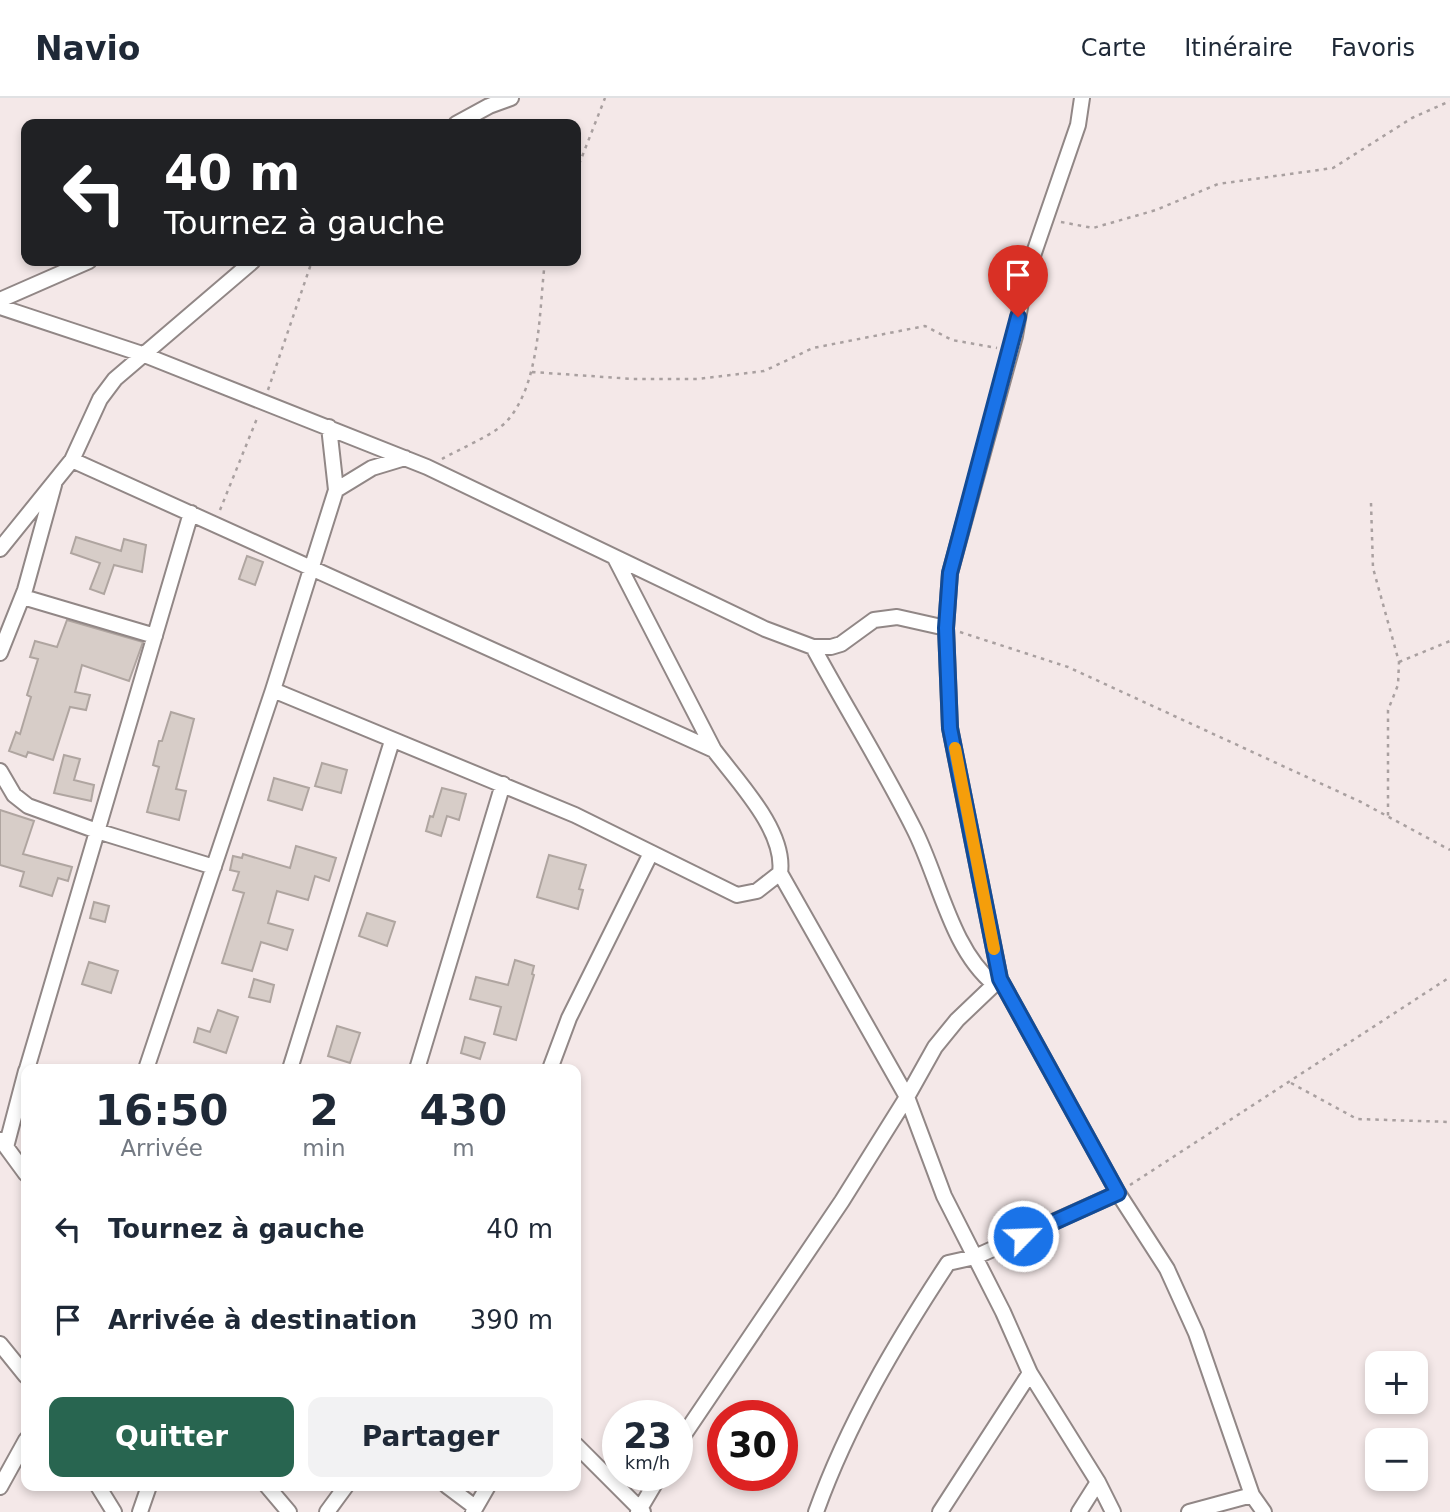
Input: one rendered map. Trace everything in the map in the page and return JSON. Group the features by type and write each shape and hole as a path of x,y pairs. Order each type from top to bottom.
{"street":[{"path":"465,119 511,98"},
{"path":"1082,98 1078,125 1025,279 1011,350 950,573 946,628 950,728 997,981 1118,1193 1167,1269 1196,1333 1252,1495 1264,1512"},
{"path":"0,300 78,266"},
{"path":"0,549 72,460 100,399 115,379 247,266"},
{"path":"0,307 142,355 427,467 765,629 813,647 841,644 874,620 897,617 946,628"},
{"path":"148,1064 273,691 336,490 329,427"},
{"path":"336,490 372,468 405,458"},
{"path":"72,460 714,750"},
{"path":"0,653 23,597 55,479"},
{"path":"29,1064 191,513"},
{"path":"615,558 714,750 754,803 779,844 782,859 780,873 907,1097 944,1196 1030,1373 1098,1482 1113,1512"},
{"path":"23,597 155,636"},
{"path":"813,647 915,830 967,954 982,974 997,981"},
{"path":"273,691 575,815 737,894 757,891 780,873"},
{"path":"296,1064 392,741"},
{"path":"0,771 7,785 28,806 97,831 214,867"},
{"path":"419,1064 503,784"},
{"path":"552,1064 569,1018 651,853"},
{"path":"693,1421 842,1201 935,1047 957,1020 997,981"},
{"path":"21,1088 3,1143 21,1167"},
{"path":"816,1512 843,1442 902,1333 948,1263 975,1257 1118,1193"},
{"path":"0,1344 21,1370"},
{"path":"940,1512 1030,1373"},
{"path":"0,1487 21,1449"},
{"path":"581,1450 640,1511 651,1491"},
{"path":"1079,1512 1098,1482"},
{"path":"101,1491 114,1512"},
{"path":"140,1512 147,1491"},
{"path":"271,1491 289,1512"},
{"path":"327,1512 342,1491"},
{"path":"453,1491 474,1509 485,1491"},
{"path":"1189,1512 1252,1495"}],"path":[{"path":"581,159 605,98"},
{"path":"1046,219 1093,228 1156,210 1218,184 1333,168 1412,118 1450,101"},
{"path":"215,523 264,402 310,266"},
{"path":"427,467 506,422 523,398 532,372 544,266"},
{"path":"532,372 633,379 697,379 764,371 813,348 925,326 952,340 1011,350"},
{"path":"1371,503 1373,568 1399,662 1398,685 1388,710 1388,817"},
{"path":"946,628 1068,667 1388,817 1450,850"},
{"path":"1399,662 1450,641"},
{"path":"1118,1193 1450,976"},
{"path":"1290,1082 1357,1119 1450,1122"}],"building":[{"path":"76,537 121,551 124,539 146,545 142,572 114,565 104,594 90,589 100,563 71,553"},
{"path":"247,556 263,562 255,585 239,579"},
{"path":"67,620 143,642 129,681 82,665 75,692 90,695 86,710 70,707 53,760 28,752 26,757 9,751 16,732 20,734 31,697 27,695 38,659 30,657 35,641 57,647"},
{"path":"171,712 194,719 176,789 186,791 179,820 147,812 159,767 153,765"},
{"path":"64,755 80,759 74,780 94,785 91,801 54,793"},
{"path":"322,763 347,770 341,793 315,786"},
{"path":"274,778 309,788 302,810 268,800"},
{"path":"442,788 466,794 459,820 447,816 441,836 426,831"},
{"path":"0,810 34,821 23,854 72,867 68,881 58,878 52,896 20,886 24,872 0,865"},
{"path":"296,846 336,858 329,881 315,876 308,900 277,891 268,923 293,930 287,950 261,942 252,971 222,963 244,893 233,890 239,872 230,870 233,856 242,858 243,854 290,868"},
{"path":"549,855 586,865 579,889 583,890 578,909 537,897"},
{"path":"94,902 109,906 105,922 90,918"},
{"path":"367,913 395,922 387,946 359,936"},
{"path":"515,960 534,966 534,975 516,1040 494,1034 501,1007 470,999 476,977 508,985"},
{"path":"89,962 118,971 111,993 82,984"},
{"path":"254,979 274,985 270,1002 249,997"},
{"path":"218,1010 238,1017 226,1053 194,1042 198,1028 210,1032"},
{"path":"337,1026 360,1033 350,1063 328,1056"},
{"path":"465,1037 485,1043 480,1059 461,1053"}],"slow traffic":[{"path":"955,748 994,949"}],"route":[{"path":"1018,317 950,573 946,628 950,728 1000,979 1027,1033 1078,1117 1118,1193 1023,1236"}]}
